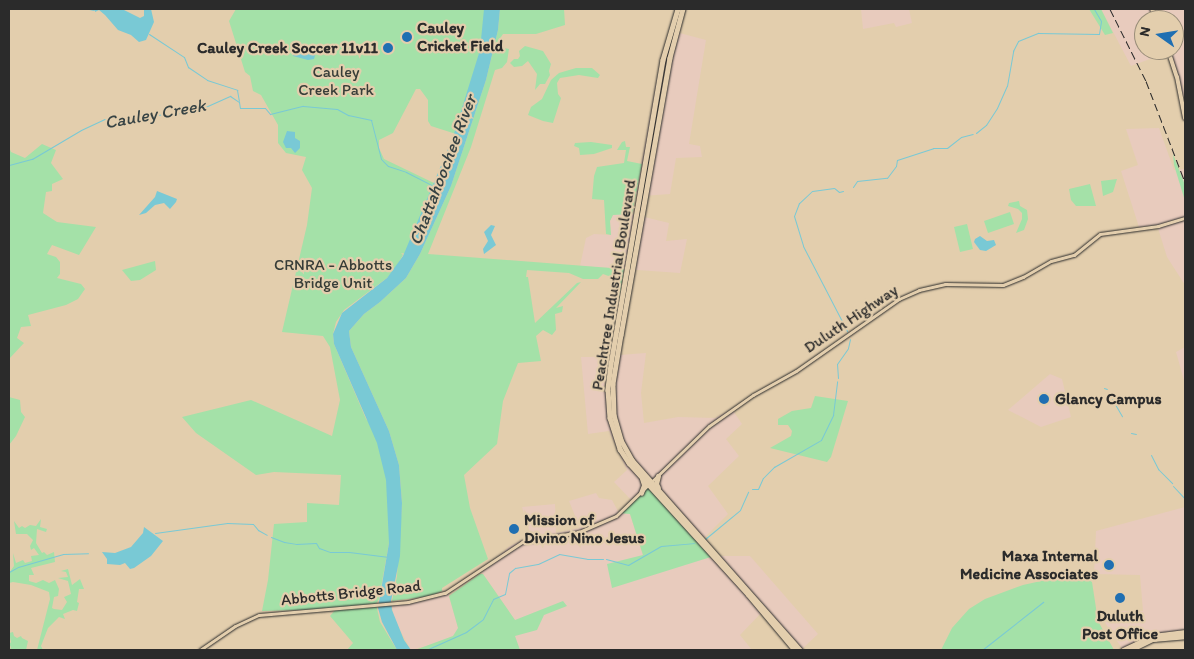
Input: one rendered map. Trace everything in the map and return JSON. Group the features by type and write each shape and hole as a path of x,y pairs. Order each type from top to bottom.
{"highway":[{"name":"Peachtree Industrial Boulevard","path":"623,309 663,60 678,9"},
{"name":"Peachtree Industrial Boulevard","path":"683,9 670,58 609,379 609,412 620,449 800,650"},
{"path":"641,493 649,491 659,493 656,484 658,476 650,478 642,475"},
{"path":"641,493 644,485 642,475"},
{"name":"Peachtree Industrial Boulevard","path":"659,493 795,650"},
{"path":"1123,650 1153,636 1185,632"},
{"path":"1130,650 1153,639 1185,636"}],"main road":[{"path":"1171,60 1177,76 1185,118"},
{"name":"Duluth Highway","path":"774,383 796,371 899,299 919,290 945,284 1003,285 1023,277 1050,261 1074,254 1100,234 1158,226 1185,218"},
{"name":"Abbotts Bridge Road","path":"200,650 235,626 259,615 421,600 449,591 522,542 578,532 596,526 616,516 709,426 774,383"}],"shaded area":[{"path":"861,9 909,9 912,23 896,27 894,23 863,29"},
{"path":"1101,9 1185,9 1185,84 1183,85 1185,96 1181,97 1171,60 1184,60 1184,10 1134,10 1134,60 1147,60 1131,66"},
{"path":"672,31 706,40 689,144 700,146 702,157 676,158 670,194 643,196 636,194 657,77"},
{"path":"1159,128 1174,170 1185,169 1185,285 1167,257 1157,225 1139,227 1121,171 1138,165 1126,129"},
{"path":"632,214 669,223 666,241 687,239 680,273 580,266 586,238 594,234 611,235 610,221 613,215"},
{"path":"1185,347 1185,384 1176,352"},
{"path":"646,353 641,393 644,423 678,417 715,418 732,409 742,424 726,439 739,456 708,486 728,514 702,540 633,502 614,482 627,470 609,431 588,434 581,357 609,357 603,392 609,392 619,355"},
{"name":"Glancy Campus","path":"1050,374 1062,379 1071,417 1041,427 1008,410"},
{"path":"596,493 599,498 612,500 619,513 630,514 643,556 750,556 818,634 801,650 764,610 740,635 752,650 518,650 509,622 515,620 481,571 510,546 531,536 522,507 555,504 556,533 580,528 569,501"},
{"path":"1185,507 1185,633 1170,633 1128,650 1123,650 1104,621 1119,611 1143,611 1140,575 1094,574 1096,531"},
{"path":"448,593 461,637 411,650 394,619 392,605 424,601"}],"green space":[{"path":"236,9 487,9 487,27 456,134 431,126 428,121 428,100 420,89 416,89 393,133 379,140 379,148 384,159 436,184 406,254 401,253 403,255 387,278 344,310 336,322 333,334 334,344 366,419 372,425 384,459 389,498 389,543 379,599 376,604 380,622 397,650 347,650 353,643 330,616 336,609 262,611 268,580 274,524 307,522 307,503 339,505 341,475 274,472 256,475 196,433 182,417 251,400 332,436 340,400 330,347 323,336 282,332 307,225 312,188 302,170 306,157 286,153 278,143 278,125 261,95 253,91 250,76 245,72 229,21"},
{"path":"500,9 564,9 565,25 536,34 503,34 499,40 500,47 509,49 507,62 502,68 495,70 471,147 428,254 624,269 619,300 620,286 615,284 614,278 603,274 598,279 583,279 569,273 527,270 526,277 528,277 535,323 577,283 581,282 556,308 563,306 562,312 555,314 556,330 552,335 543,330 536,336 541,361 518,363 503,401 497,444 464,475 470,508 488,559 442,588 442,591 431,596 392,601 397,576 402,503 399,465 389,431 351,347 349,331 364,314 406,278 420,254 451,186 486,80 498,30"},
{"path":"1089,9 1101,9 1113,33 1105,35"},
{"path":"525,46 543,51 551,64 550,75 545,84 540,84 535,90 537,74 528,61 522,66 514,67 510,63 514,59 518,59 520,56 519,51"},
{"path":"576,68 592,68 600,75 598,78 579,75 560,78 557,83 558,94 561,98 553,123 528,115 531,107 542,99 551,80 559,73"},
{"path":"625,141 626,147 630,147 627,161 642,164 632,214 613,215 610,221 611,235 606,234 604,200 592,199 594,176 597,167 624,163 626,150 617,150 622,142"},
{"path":"591,142 612,145 612,148 594,154 580,155 579,148 574,146 575,143"},
{"path":"42,144 56,150 51,163 63,179 52,184 52,191 46,192 43,213 57,222 96,227 79,255 52,245 47,254 56,257 60,262 60,274 57,278 81,284 85,289 78,299 66,305 28,315 31,326 21,327 17,338 24,343 9,359 9,147 11,152 25,158"},
{"path":"1173,154 1185,185 1185,201 1174,165"},
{"path":"1117,179 1113,192 1103,196 1101,181"},
{"path":"1090,184 1096,206 1076,206 1071,200 1069,189"},
{"path":"1019,201 1020,206 1027,210 1028,219 1024,230 1016,233 1022,219 1022,213 1018,209 1008,206 1009,203"},
{"path":"1010,212 1014,224 988,233 984,221"},
{"path":"967,224 973,249 960,252 954,227"},
{"path":"155,261 156,270 140,280 131,281 122,270"},
{"path":"815,396 848,401 831,457 827,462 770,448 791,436 792,431 788,425 778,425 778,419 792,411 811,408"},
{"path":"9,397 20,400 21,412 25,417 16,436 9,445"},
{"path":"650,485 714,556 612,588 607,564 643,555 630,514 619,513"},
{"path":"41,519 40,527 47,529 46,532 37,529 36,543 42,553 44,552 47,555 54,552 55,562 31,568 34,575 29,575 29,581 36,583 43,580 49,583 55,580 59,589 58,596 54,597 52,608 54,609 62,610 67,602 64,597 71,594 68,581 58,578 68,577 66,572 61,571 68,569 72,585 80,579 84,589 79,589 77,611 73,610 63,614 65,619 59,617 48,628 41,646 43,650 37,650 50,599 49,592 31,585 9,583 9,573 14,566 13,553 16,563 23,560 25,563 32,561 31,556 39,555 34,548 31,550 30,546 33,540 27,534 16,534 14,521 19,528 22,526 25,528 30,525 36,526"},
{"path":"480,574 483,574 515,620 563,601 567,606 544,615 537,630 515,636 520,650 415,650 453,636 458,628 449,596"},
{"path":"1087,579 1092,582 1098,621 1114,650 941,650 952,628 969,609 985,599 1023,585 1041,581"},
{"path":"13,632 17,638 21,636 28,641 26,650 10,650 9,633"}],"water":[{"path":"95,9 122,9 140,18 144,16 144,9 151,9 154,22 146,40 139,42 131,35 118,30 105,15 99,10 95,12"},
{"name":"Chattahoochee River","path":"484,9 500,9 498,30 486,80 451,186 420,254 406,278 364,314 349,331 351,347 389,431 399,465 402,503 400,556 391,601 392,610 404,640 411,650 397,650 382,622 378,608 389,543 386,480 377,443 334,344 333,334 342,313 387,278 403,256 453,137 480,50"},
{"path":"299,43 315,47 314,59 308,60 293,56 294,45"},
{"path":"287,131 295,132 295,138 300,141 300,148 295,153 291,148 286,148 283,142"},
{"path":"157,191 177,199 176,202 170,209 164,203 155,205 146,213 139,215 155,197"},
{"path":"491,225 495,226 491,235 496,245 484,254 483,249 488,241 484,232"},
{"path":"980,236 987,241 994,240 996,245 986,251 980,250 974,242"},
{"path":"144,527 163,541 151,556 130,569 125,563 120,565 107,564 107,559 102,552 115,553 131,547 143,533"}],"waterway":[{"path":"89,9 94,10"},
{"path":"976,133 986,125 997,108 1007,86 1013,51 1018,41 1038,33 1099,34 1101,21 1094,9"},
{"path":"149,34 184,57 188,67 207,80 237,90 239,101"},
{"name":"Cauley Creek","path":"9,165 32,159 81,130 105,119 181,113 203,108 230,96 239,102 240,108 265,108 270,114 303,106 337,109 348,115 371,120 381,159 388,166 406,172 433,186"},
{"path":"853,187 857,181 887,178 896,166 897,160 933,148 947,148 961,137 973,134"},
{"path":"843,191 839,192 834,188 812,191 799,203 794,216 803,246 847,331"},
{"path":"838,378 837,364 848,348 850,339"},
{"path":"752,489 758,489 763,478 774,467 821,440 833,415 837,381"},
{"path":"1112,399 1122,416"},
{"path":"1131,433 1136,434"},
{"path":"1151,455 1158,469 1172,483"},
{"path":"1173,486 1185,499"},
{"path":"705,539 740,510 748,492"},
{"path":"155,533 227,523 253,524 258,530 267,535"},
{"path":"271,537 296,544 316,543 319,548 330,552 349,552 387,557"},
{"path":"606,559 628,565 661,546 694,543"},
{"path":"9,572 18,567 63,554 88,553"},
{"path":"426,650 466,632 483,619 493,599 505,594 509,573 515,568 538,564 559,554 587,559 603,559"},
{"path":"982,650 1043,602"}],"railway":[{"path":"1110,9 1146,81 1185,182"}],"place":[{"name":"Cauley Cricket Field","path":"407,37"},
{"name":"Cauley Creek Soccer 11v11","path":"388,48"},
{"name":"Glancy Campus","path":"1044,399"},
{"name":"Mission of Divino Nino Jesus","path":"514,529"},
{"name":"Maxa Internal Medicine Associates","path":"1109,565"},
{"name":"Duluth Post Office","path":"1120,598"}],"park label":[{"name":"Cauley Creek Park","path":"336,81"},
{"name":"CRNRA - Abbotts Bridge Unit","path":"333,274"}]}
